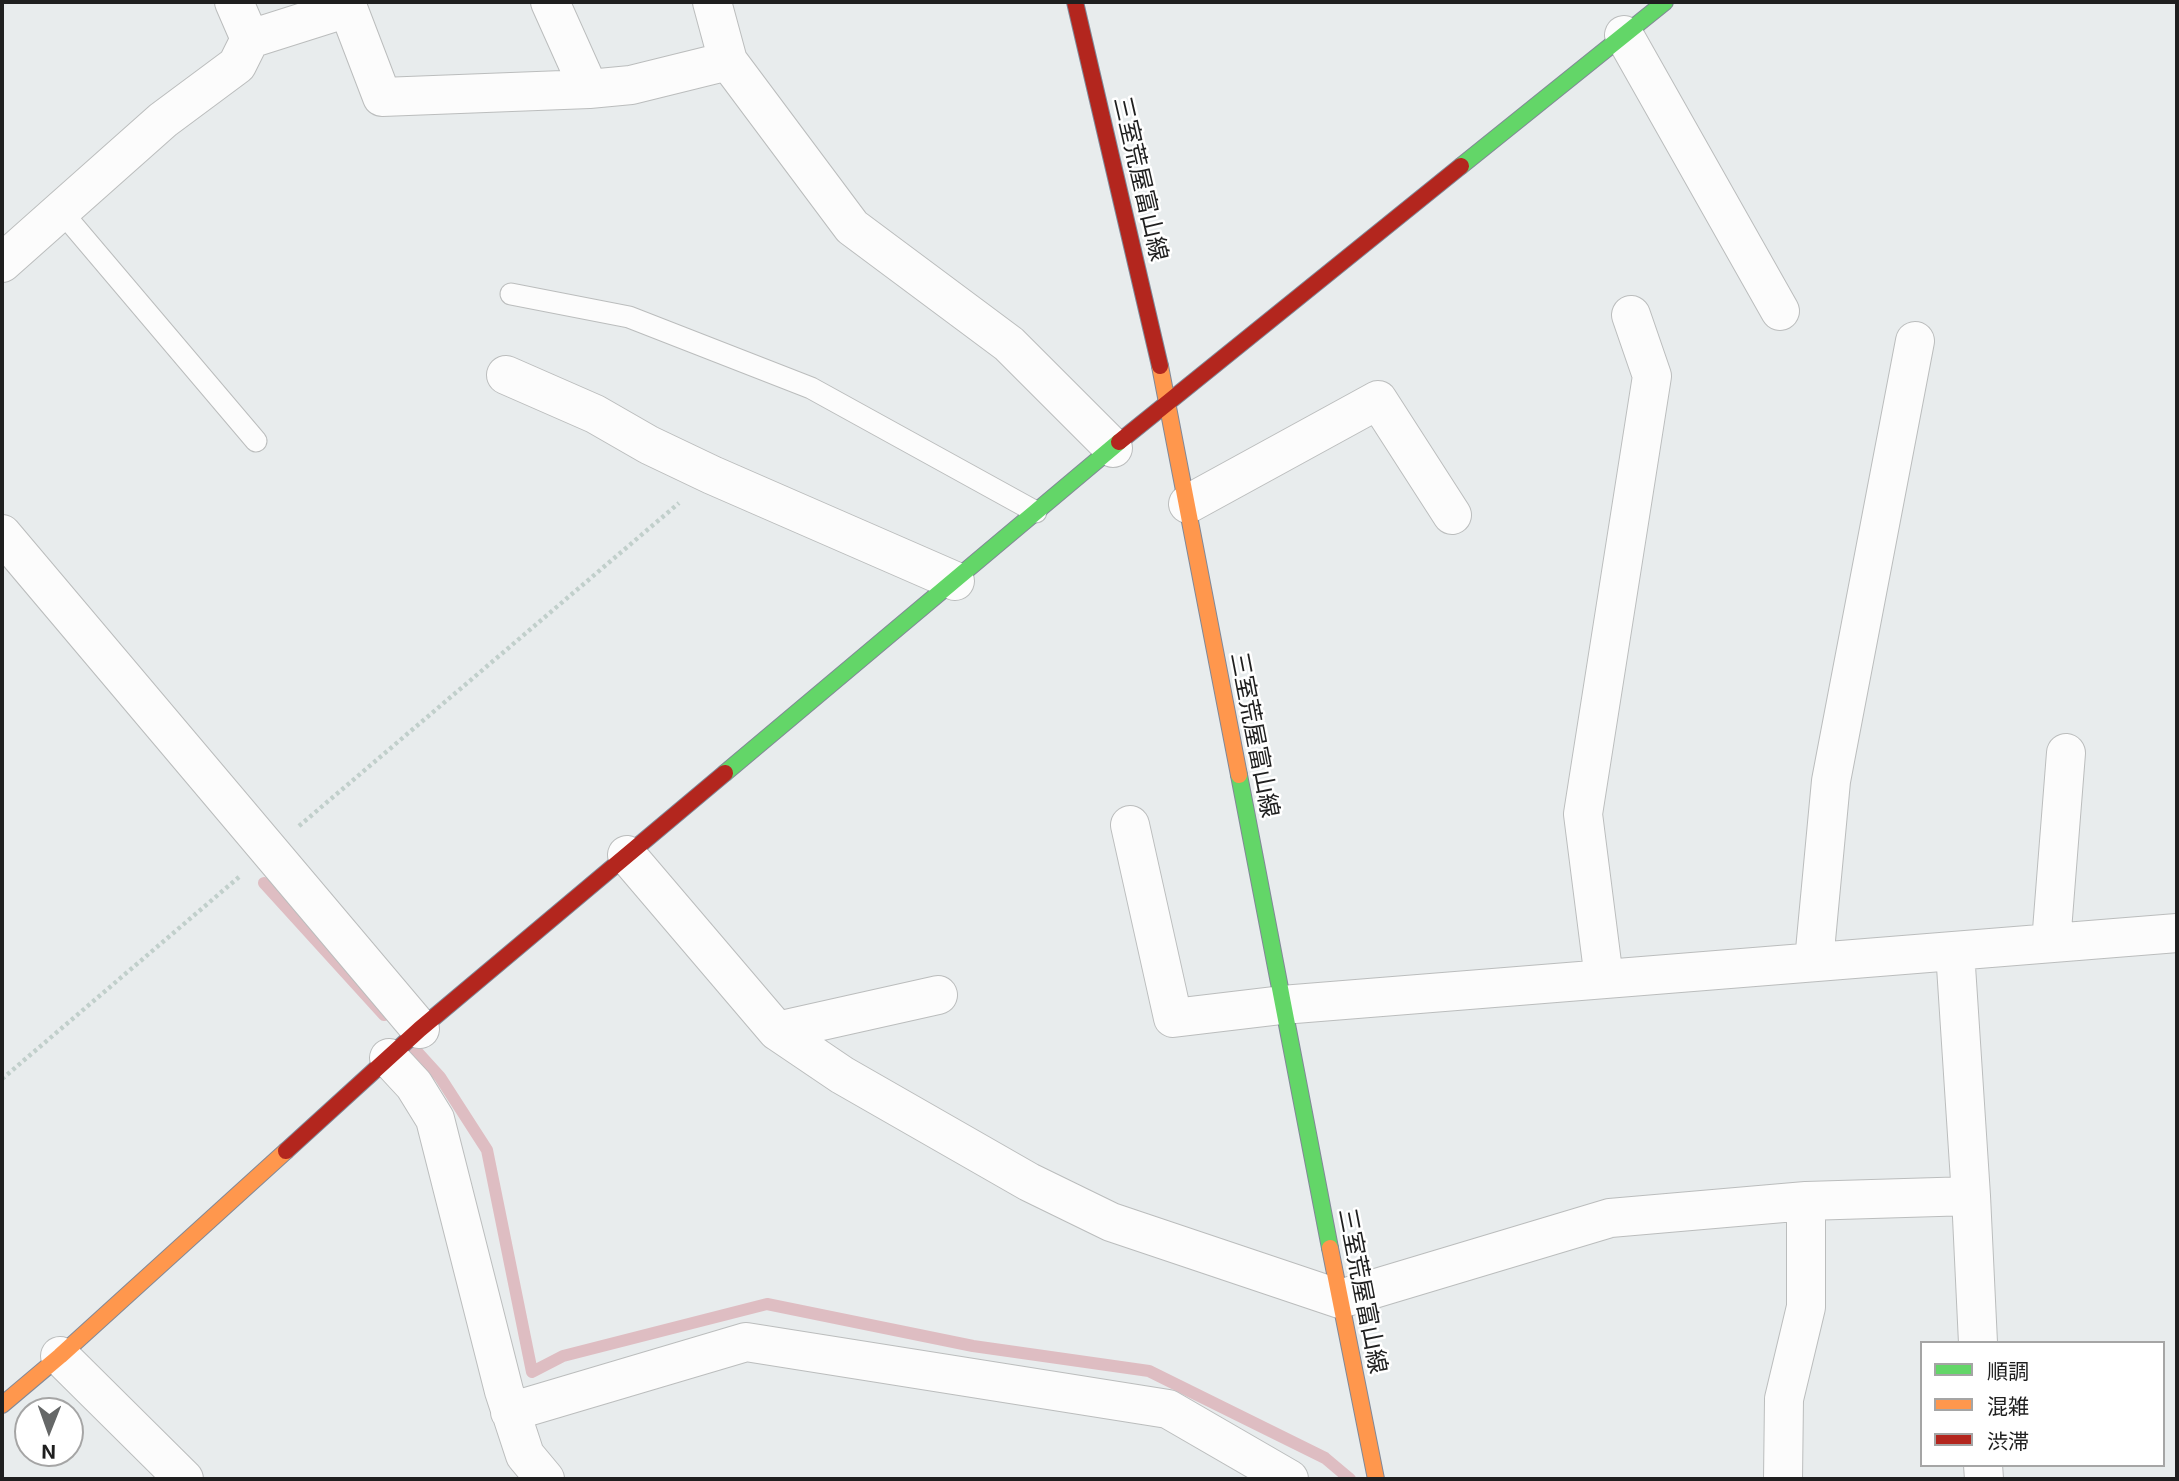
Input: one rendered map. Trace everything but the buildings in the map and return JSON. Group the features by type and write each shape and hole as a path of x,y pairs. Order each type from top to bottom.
{"street":[{"path":"234,2 250,39"},
{"path":"550,2 589,89"},
{"path":"712,2 728,61 852,227 1009,344 1114,448"},
{"name":"三室荒屋富山線","path":"1075,2 1168,401 1282,1004 1376,1479"},
{"path":"2,1405 60,1356 420,1029 1168,401 1665,2"},
{"path":"2,263 163,120 237,65 250,39 348,8 382,97 631,85 728,61"},
{"path":"1624,34 1780,311"},
{"path":"1604,979 1583,814 1652,376 1631,315"},
{"path":"1814,961 1831,781 1915,341"},
{"path":"506,375 594,414 649,445 712,475 955,581"},
{"path":"1188,505 1378,400 1452,515"},
{"path":"2,534 420,1029"},
{"path":"2051,943 2066,753"},
{"path":"1130,825 1173,1018 1282,1004 2177,933"},
{"path":"627,855 777,1031 842,1075 1006,1169 1111,1222 1340,1299 1610,1218 1807,1201 1972,1196"},
{"path":"1955,951 1972,1196 1978,1341"},
{"path":"777,1031 938,995"},
{"path":"389,1058 414,1085 435,1119 510,1412 525,1455 545,1479"},
{"path":"1783,1479 1784,1399 1806,1307 1807,1201"},
{"path":"510,1412 746,1342 1168,1409 1289,1479"},
{"path":"60,1356 184,1479"}],"lane":[{"path":"61,211 256,441"},
{"path":"511,294 629,317 810,388 1036,512"}],"path":[{"path":"2,1079 712,475"}],"waterway":[{"path":"264,883 384,1015"},
{"path":"410,1044 440,1077 487,1150 532,1372 563,1356 767,1304 973,1346 1149,1371 1325,1458 1350,1479"}],"traffic: fast":[{"path":"1461,166 1665,2"},
{"path":"725,773 1119,442"},
{"path":"1239,775 1330,1248"}],"traffic: slow":[{"path":"1160,366 1239,775"},
{"path":"2,1405 60,1356 286,1151"},
{"path":"1330,1248 1376,1479"}],"traffic: jam":[{"path":"1075,2 1160,366"},
{"path":"1119,442 1461,166"},
{"path":"286,1151 420,1029 725,773"}]}
